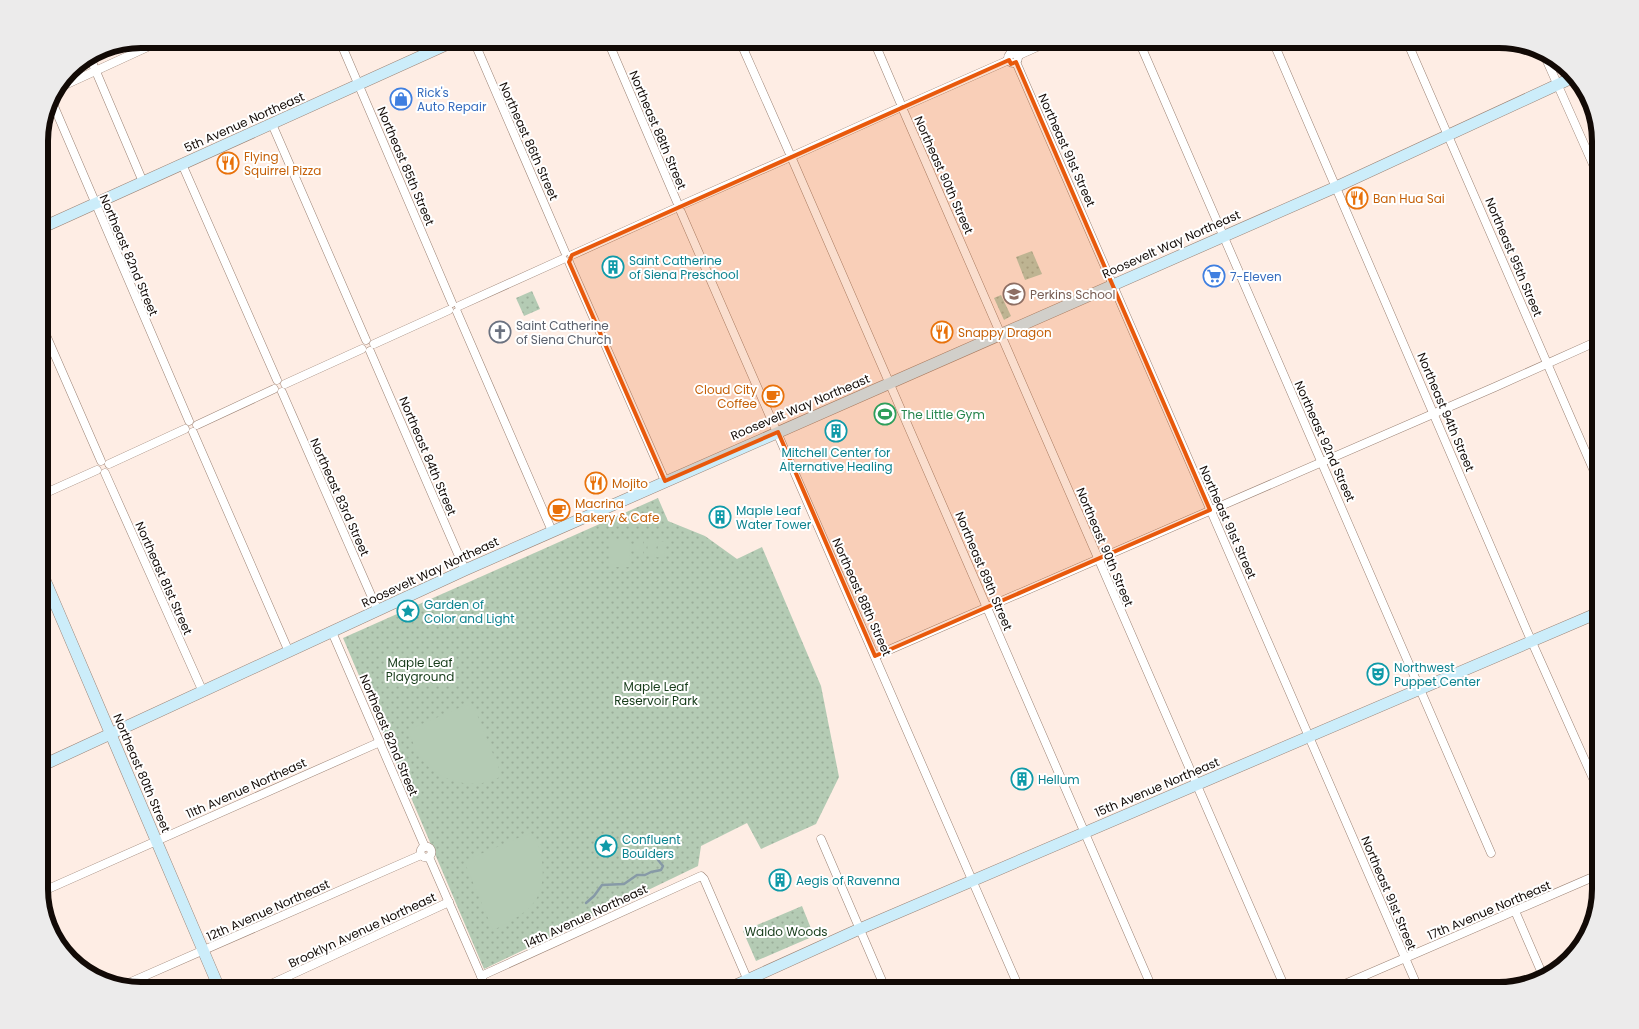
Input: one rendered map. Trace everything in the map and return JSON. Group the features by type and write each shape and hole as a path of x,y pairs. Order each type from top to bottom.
{"main road":[{"name":"5th Avenue Northeast","path":"48,225 439,48"},
{"name":"Roosevelt Way Northeast","path":"48,763 465,570 1000,333 1336,187 1568,80"},
{"name":"Northeast 80th Street","path":"48,587 217,982"},
{"name":"15th Avenue Northeast","path":"756,982 860,929 1592,616"}],"street":[{"path":"66,85 145,48"},
{"name":"Northeast 85th Street","path":"343,48 552,531"},
{"name":"Northeast 86th Street","path":"477,48 665,481"},
{"name":"Northeast 88th Street","path":"610,48 1017,982"},
{"name":"Northeast 89th Street","path":"743,48 1150,982"},
{"name":"Northeast 90th Street","path":"876,48 1282,982"},
{"name":"Northeast 91st Street","path":"1009,48 1415,982"},
{"path":"362,348 365,352 370,352 374,344 1035,48"},
{"name":"Northeast 92nd Street","path":"1142,48 1491,853"},
{"name":"Northeast 94th Street","path":"1276,48 1592,776"},
{"name":"Northeast 95th Street","path":"1410,48 1591,465"},
{"path":"92,62 143,182"},
{"path":"1548,62 1591,160"},
{"name":"Northeast 82nd Street","path":"54,107 289,652"},
{"path":"272,124 366,340"},
{"name":"Northeast 83rd Street","path":"182,164 378,611"},
{"path":"48,338 108,470 105,473 100,473 97,470"},
{"path":"366,340 370,340 374,344"},
{"path":"362,348 362,343 366,340"},
{"path":"875,656 1591,344"},
{"path":"97,470 97,464 185,429 188,432 193,426 362,348"},
{"name":"Northeast 84th Street","path":"370,352 465,570"},
{"path":"48,492 97,470"},
{"name":"Northeast 81st Street","path":"105,473 202,692"},
{"name":"Northeast 82nd Street","path":"332,632 380,742 425,853 449,902 483,982"},
{"name":"11th Avenue Northeast","path":"48,889 380,742"},
{"path":"821,839 883,982"},
{"name":"12th Avenue Northeast","path":"133,981 425,853"},
{"name":"14th Avenue Northeast","path":"481,976 701,876 704,879 749,982"},
{"name":"17th Avenue Northeast","path":"1350,982 1592,877"},
{"name":"Brooklyn Avenue Northeast","path":"275,982 449,902"},
{"path":"1515,911 1541,971"}],"highlighted area":[{"path":"1009,60 1011,64 1016,62 1210,510 875,656 778,432 665,481 569,262 572,255"}],"green space":[{"path":"1032,251 1042,274 1025,280 1016,257"},
{"path":"532,291 540,309 524,316 516,298"},
{"path":"1001,295 1011,316 1004,320 994,298"},
{"name":"Maple Leaf Reservoir Park","path":"658,498 668,521 705,536 737,559 762,547 821,686 839,777 816,824 761,849 747,823 701,846 698,866 484,969 343,638"},
{"path":"648,539 656,540 654,557 647,556"},
{"path":"636,540 643,540 643,556 636,556"},
{"path":"611,541 629,541 630,567 611,567"},
{"path":"659,541 666,542 664,558 656,557"},
{"path":"466,705 474,707 502,776 489,782 479,784 461,783 436,773 423,761 414,746 408,730"},
{"path":"530,833 539,846 541,854 543,875 541,887 532,905 515,918 493,930 464,861"},
{"name":"Waldo Woods","path":"802,906 814,936 756,961 743,931"}],"waterway":[{"path":"586,903 602,885 624,884 637,875 645,875 661,870 663,866 658,860"}],"place":[{"name":"Rick's Auto Repair","path":"401,99"},
{"name":"Flying Squirrel Pizza","path":"228,163"},
{"name":"Ban Hua Sai","path":"1357,198"},
{"name":"Saint Catherine of Siena Preschool","path":"613,267"},
{"name":"7-Eleven","path":"1214,276"},
{"name":"Perkins School","path":"1014,294"},
{"name":"Saint Catherine of Siena Church","path":"500,332"},
{"name":"Snappy Dragon","path":"942,332"},
{"name":"Cloud City Coffee","path":"773,396"},
{"name":"The Little Gym","path":"885,414"},
{"name":"Mitchell Center for Alternative Healing","path":"836,431"},
{"name":"Mojito","path":"596,483"},
{"name":"Macrina Bakery & Cafe","path":"559,510"},
{"name":"Maple Leaf Water Tower","path":"720,517"},
{"name":"Garden of Color and Light","path":"408,611"},
{"name":"Northwest Puppet Center","path":"1378,674"},
{"name":"Hellum","path":"1022,779"},
{"name":"Confluent Boulders","path":"606,846"},
{"name":"Aegis of Ravenna","path":"780,880"}],"park label":[{"name":"Maple Leaf Playground","path":"420,669"}]}
